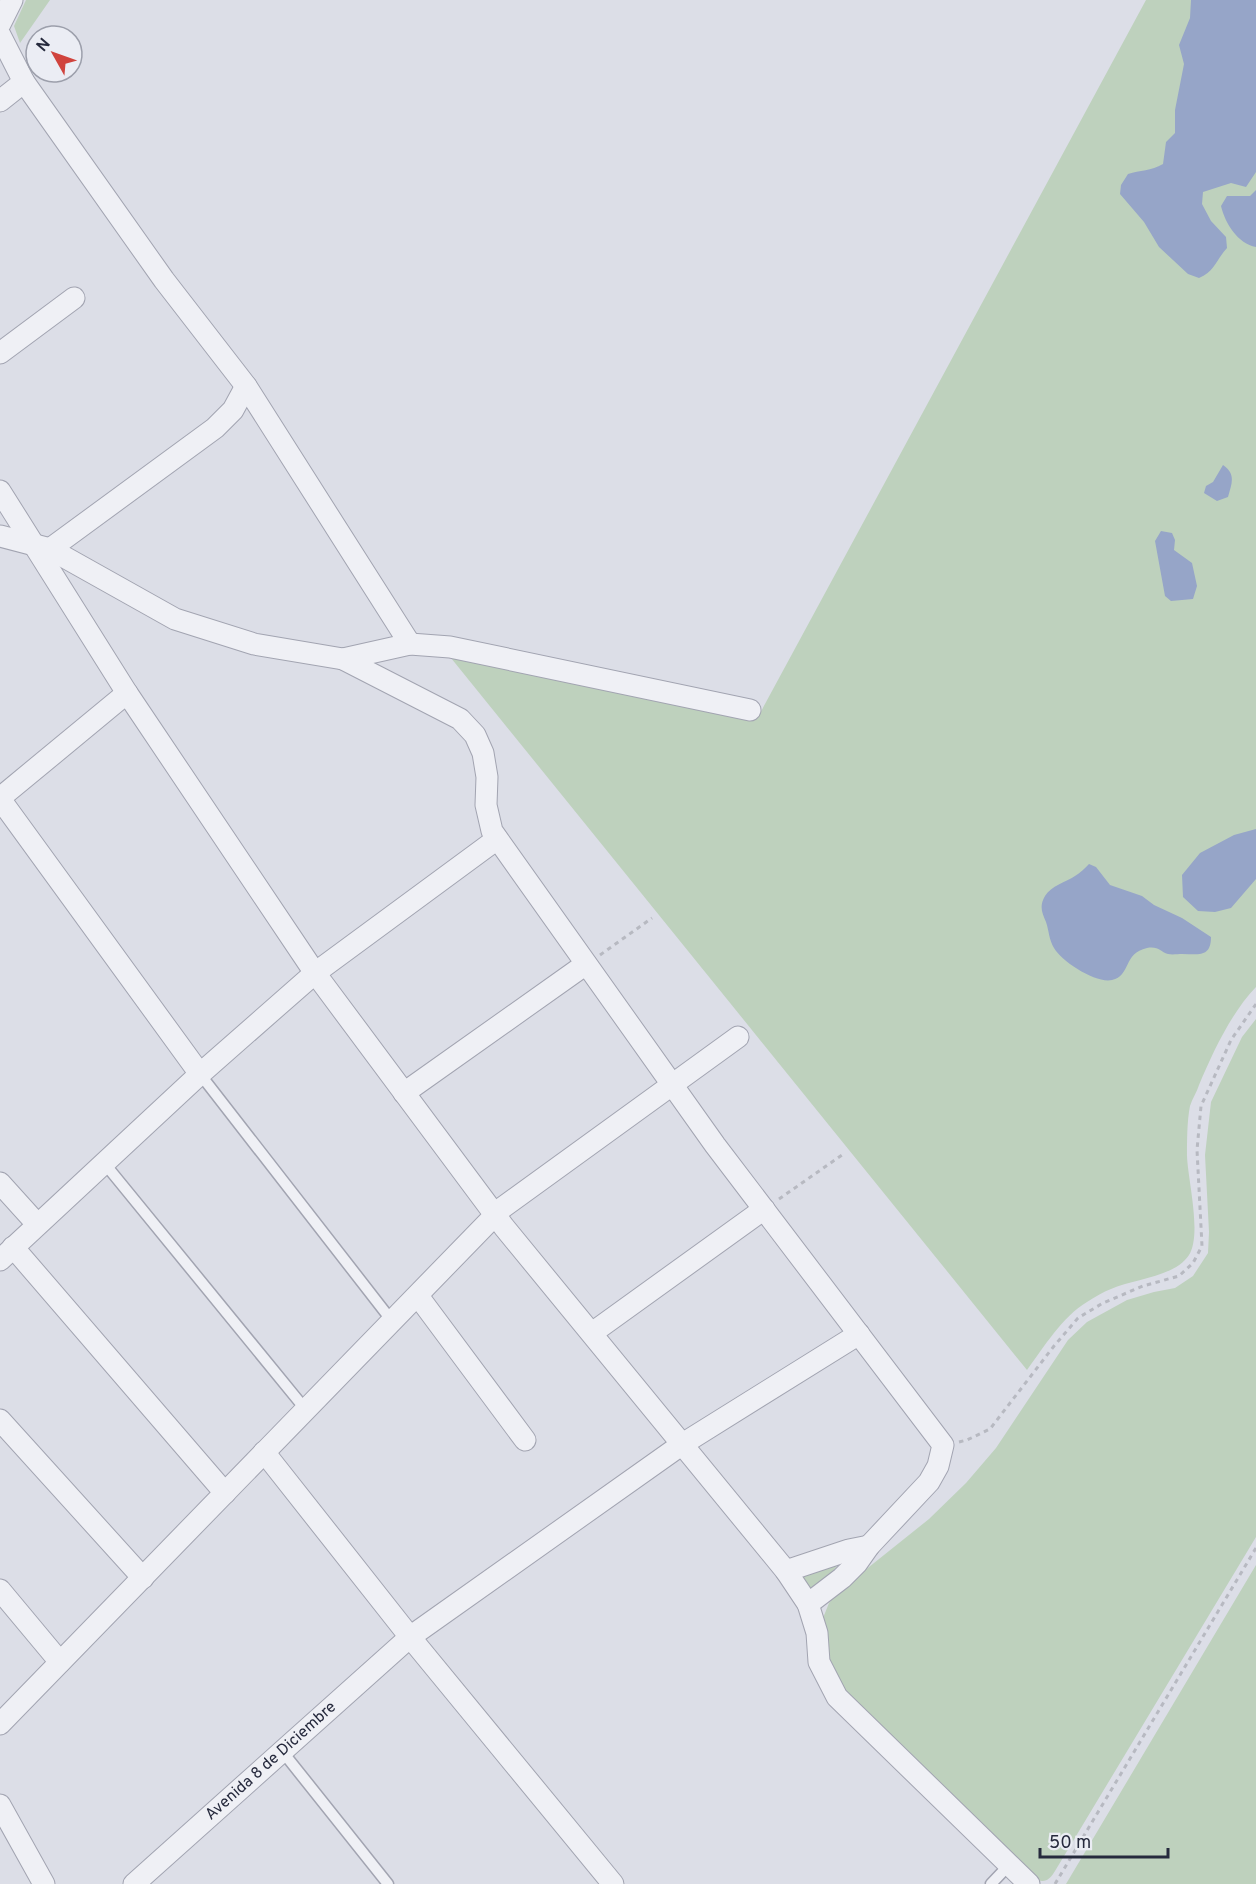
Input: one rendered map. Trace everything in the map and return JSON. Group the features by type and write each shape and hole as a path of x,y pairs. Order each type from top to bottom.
{"street":[{"path":"0,24 12,0"},
{"path":"0,35 24,82 0,101"},
{"path":"25,84 164,280 246,386 410,644"},
{"path":"0,352 74,298"},
{"path":"42,546 215,428 232,410 246,386"},
{"path":"0,491 42,546 127,693 315,973 495,1216 786,1571 808,1604 817,1633 819,1662 837,1697 1029,1884"},
{"path":"3,533 42,546 175,619 254,644 343,658 460,719 475,735 483,753 488,777 486,805 492,831 715,1145 943,1445 938,1466 929,1482 869,1546 857,1563 842,1578 808,1604"},
{"path":"343,658 410,644 450,647 750,710"},
{"path":"127,693 0,799 200,1074"},
{"path":"225,1493 7,1254 200,1074 315,973 497,838"},
{"path":"404,1093 586,964"},
{"path":"0,1724 502,1208 738,1037"},
{"path":"0,1183 37,1224"},
{"path":"592,1333 764,1209"},
{"path":"418,1296 525,1440"},
{"name":"Avenida 8 de Diciembre","path":"134,1884 410,1637 681,1445 859,1334"},
{"path":"0,1420 143,1578"},
{"path":"264,1452 410,1637 613,1884"},
{"path":"786,1571 849,1550 869,1546"},
{"path":"0,1590 60,1662"},
{"path":"0,1805 44,1884"}],"lane":[{"path":"200,1074 392,1321"},
{"path":"105,1164 306,1410"},
{"path":"282,1751 388,1884"},
{"path":"991,1884 1009,1865"}],"path":[{"path":"586,964 652,918"},
{"path":"943,1445 968,1440 990,1429 1078,1318 1104,1303 1143,1286 1179,1275 1193,1263 1202,1246 1197,1150 1201,1106 1231,1040 1256,1004"},
{"path":"764,1209 842,1155"},
{"path":"1055,1884 1256,1548"}],"green space":[{"path":"26,0 50,0 33,24 24,24 24,37 20,43 14,26"},
{"path":"1146,0 1256,0 1256,987 1223,1033 1190,1106 1187,1156 1194,1234 1193,1246 1189,1255 1183,1262 1164,1273 1108,1290 1078,1308 1054,1333 1027,1370 451,658 758,717"},
{"path":"1256,1019 1256,1537 1055,1871 1048,1880 1040,1881 846,1693 825,1655 823,1618 829,1603 839,1591 929,1519 966,1483 996,1448 1068,1340 1087,1322 1127,1300 1175,1288 1193,1276 1208,1253 1205,1155 1211,1102 1242,1037"},
{"path":"842,1560 828,1577 811,1591 802,1577"},
{"path":"1256,1565 1256,1884 1066,1884"}],"water":[{"path":"1191,0 1256,0 1256,172 1246,187 1231,183 1203,192 1202,204 1211,221 1226,237 1227,248 1212,269 1199,278 1188,274 1159,247 1144,222 1120,194 1121,185 1128,174 1163,164 1166,142 1175,133 1175,110 1184,64 1179,45 1190,18"},
{"path":"1256,190 1256,247 1244,242 1233,232 1221,206 1227,196 1250,196"},
{"path":"1223,465 1230,472 1232,483 1228,497 1217,501 1204,493 1206,486 1213,482"},
{"path":"1161,531 1172,533 1175,540 1174,550 1192,563 1197,586 1193,599 1171,601 1165,596 1155,541"},
{"path":"1256,829 1256,879 1231,908 1215,912 1198,911 1183,897 1182,875 1200,853 1234,835"},
{"path":"1089,864 1096,867 1110,885 1142,896 1211,937 1209,949 1198,954 1170,954 1147,948 1134,955 1122,974 1112,980 1098,979 1072,965 1058,954 1052,945 1042,912 1042,903 1051,890 1077,875"}]}
